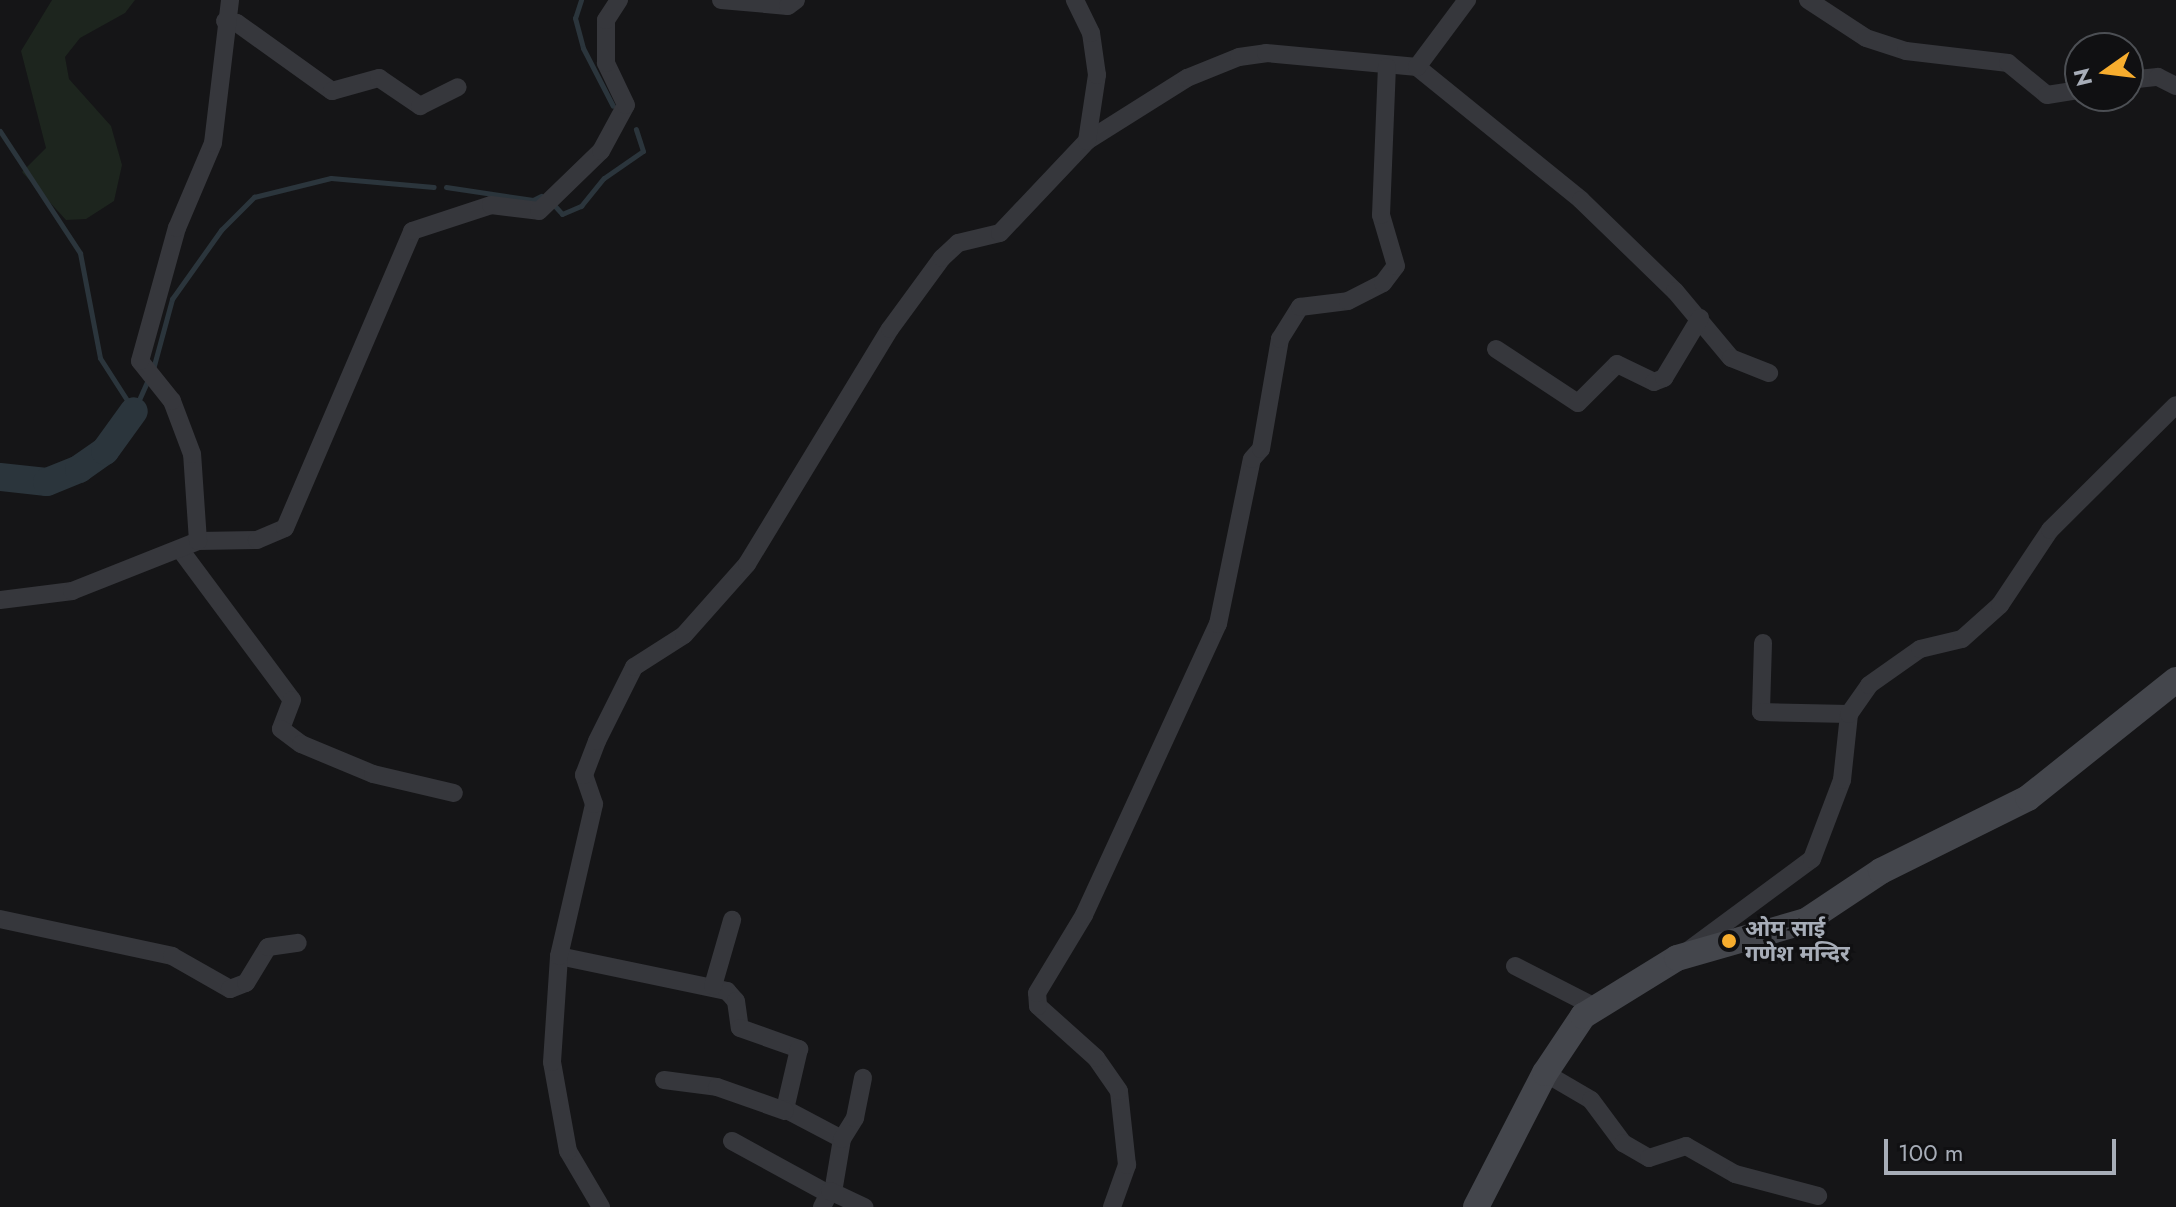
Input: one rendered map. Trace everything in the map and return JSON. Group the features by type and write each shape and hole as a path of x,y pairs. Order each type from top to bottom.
{"street":[{"path":"198,541 192,454 162,387 144,370 142,352 177,228 213,143 225,21 230,0"},
{"path":"0,600 72,591 104,575 182,552 198,541 257,540 285,528 412,231 491,205 539,211 601,151 626,105 606,63 606,20 619,0"},
{"path":"721,0 788,6 796,0"},
{"path":"1075,0 1091,33 1097,75 1087,141"},
{"path":"1417,67 1467,0"},
{"path":"1808,0 1866,38 1906,51 2008,63 2047,95 2064,92"},
{"path":"225,21 237,23 332,91 379,78 420,106 458,87"},
{"path":"601,1207 568,1151 554,1085 559,956 594,804 584,775 618,692 634,667 699,621 767,529 942,258 958,243 1000,233 1087,141 1187,78 1239,57 1266,53 1387,67 1417,67 1581,200 1700,318 1731,358 1769,373"},
{"path":"1112,1207 1127,1165 1119,1091 1096,1058 1038,1006 1037,993 1084,915 1218,624 1252,459 1261,449 1264,401 1280,339 1300,307 1348,301 1383,283 1396,266 1381,215 1379,185 1388,125 1387,67"},
{"path":"2144,78 2158,77 2176,86"},
{"path":"1496,349 1578,403 1617,364 1654,382 1664,378 1700,318"},
{"path":"1476,1207 1567,1035 1595,1007 1677,958 1812,859 1842,780 1849,714 1891,664 1962,639 2000,605 2050,530 2176,405"},
{"path":"182,552 292,700 281,729 301,744 373,774 454,793"},
{"path":"1763,643 1761,712 1849,714"},
{"path":"1677,958 1806,921 1881,871 2028,798 2176,680"},
{"path":"0,919 172,956 230,989 246,983 268,947 298,943"},
{"path":"713,986 732,920"},
{"path":"559,956 713,986 733,996 740,1028 799,1049 785,1111"},
{"path":"1515,966 1595,1007"},
{"path":"1545,1073 1591,1100 1623,1143 1649,1158 1686,1146 1735,1174 1818,1196"},
{"path":"827,1197 842,1139 855,1118 863,1078"},
{"path":"664,1080 717,1087 785,1111 842,1139"},
{"path":"732,1141 827,1197 864,1207"}],"shaded area":[{"path":"52,0 135,0 125,13 80,38 65,57 69,79 111,126 122,165 114,201 86,219 66,220 22,172 46,148 21,51"}],"waterway":[{"path":"581,0 575,18 583,48 613,106"},
{"path":"554,205 562,214 581,206 604,178 643,151 636,129"},
{"path":"0,131 80,253 100,358 134,411 149,378"},
{"path":"153,369 172,299 221,230 254,197 331,178 434,187"},
{"path":"446,187 533,200 541,196"},
{"path":"0,477 47,482 79,469 105,451 134,411"}],"place":[{"name":"ओम साई गणेश मन्दिर","path":"1729,941"}]}
